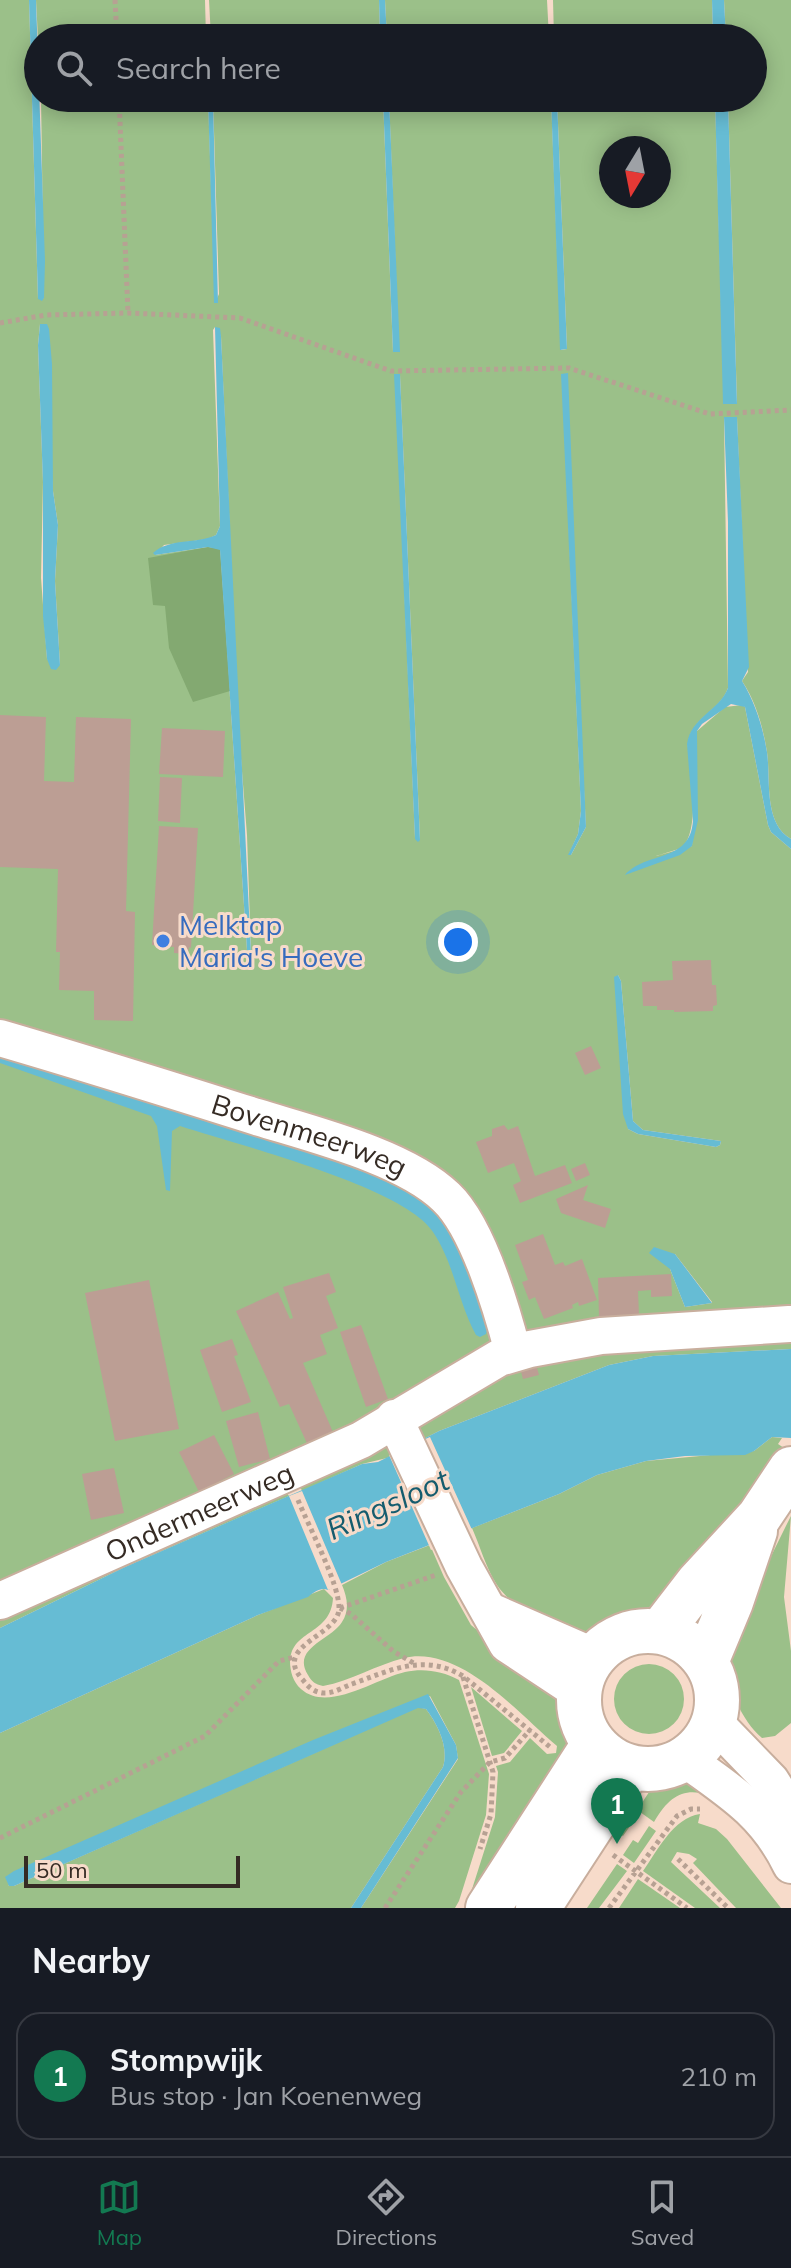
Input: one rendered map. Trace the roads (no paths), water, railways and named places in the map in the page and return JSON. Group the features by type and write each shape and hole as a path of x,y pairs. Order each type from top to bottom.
{"main road":[{"path":"661,1631 698,1583 759,1517 791,1469"},
{"path":"706,1662 731,1602 759,1517"},
{"path":"488,1908 623,1758 703,1743 714,1722 717,1701 715,1681 706,1662 679,1637 661,1631 636,1631 612,1639 586,1674 581,1719 623,1758"},
{"path":"538,1908 623,1758"}],"street":[{"name":"Bovenmeerweg","path":"0,1038 317,1136 427,1180 449,1199 470,1231 505,1322 513,1352"},
{"path":"586,1674 490,1611 459,1556 401,1432 499,1358 513,1352 601,1336 789,1324"},
{"name":"Ondermeerweg","path":"0,1601 361,1440 401,1432"},
{"path":"714,1722 770,1782 791,1813"},
{"path":"562,1908 623,1758 770,1782"},
{"path":"770,1782 768,1825 791,1865"}],"water":[{"path":"29,0 36,0 37,24 30,24"},
{"path":"379,0 385,0 386,24 380,24"},
{"path":"712,0 724,0 725,24 713,24"},
{"path":"32,112 40,112 45,261 44,298 42,301 38,299"},
{"path":"208,112 213,112 218,303 214,303"},
{"path":"384,112 390,112 400,352 393,352"},
{"path":"552,112 558,112 567,349 560,350"},
{"path":"715,112 728,112 737,404 723,404"},
{"path":"40,324 47,324 49,329 52,364 53,491 58,525 55,581 60,665 56,670 51,669 47,659 43,616"},
{"path":"215,327 220,328 221,336 251,953 247,950 220,550 208,547 153,553 167,545 216,535 220,526"},
{"path":"568,373 586,827 571,855 568,855 578,834 581,811 561,374"},
{"path":"394,374 400,374 418,842 415,839"},
{"path":"724,417 737,417 749,667 742,681 755,706 763,733 772,812 782,832 791,839 791,849 771,832 768,825 745,707 731,704 697,731 698,820 692,846 680,855 625,875 644,862 676,850 690,834 693,821 687,744 699,720 718,703 728,688 728,522"},
{"path":"618,975 633,1121 643,1130 721,1141 720,1145 716,1147 638,1134 628,1129 623,1114 614,977"},
{"path":"0,1052 296,1142 401,1185 428,1202 455,1232 472,1273 486,1334 476,1335 433,1232 416,1215 389,1199 317,1169 180,1126 172,1131 170,1191 166,1190 157,1126 151,1116 0,1063"},
{"path":"654,1247 675,1254 712,1303 685,1307 670,1269 649,1253"},
{"name":"Ringsloot","path":"791,1349 791,1438 772,1437 745,1455 685,1456 646,1461 597,1475 559,1494 386,1562 328,1590 320,1590 258,1615 0,1733 0,1628 125,1567 362,1464 378,1462 439,1431 609,1365 653,1356"},
{"path":"428,1694 456,1745 458,1758 361,1908 351,1908 443,1767 445,1752 441,1736 426,1709 418,1708 9,1886 5,1877 14,1871 313,1740"}],"place":[{"name":"Melktap Maria's Hoeve","path":"163,941"},
{"name":"Stompwijk","path":"617,1844"}]}
